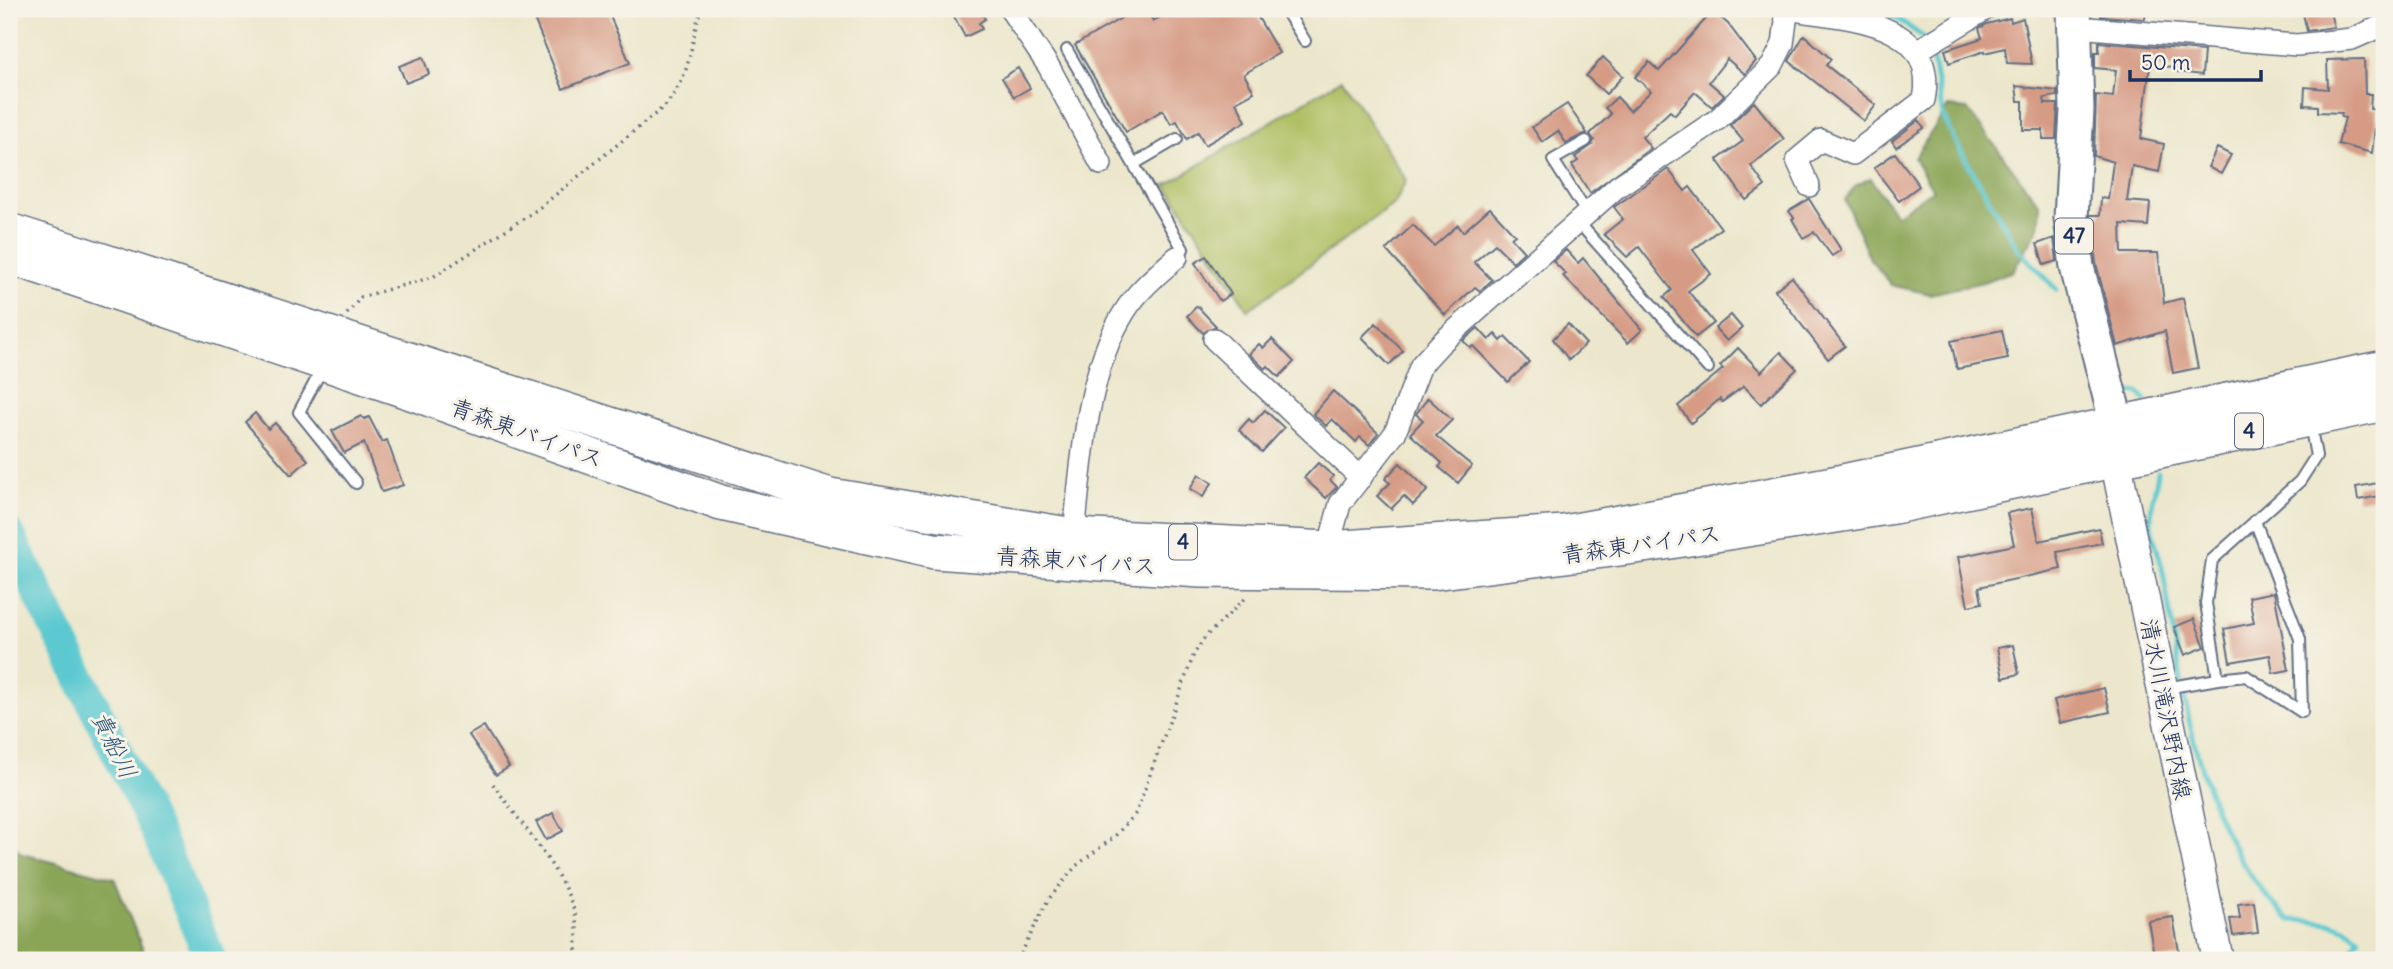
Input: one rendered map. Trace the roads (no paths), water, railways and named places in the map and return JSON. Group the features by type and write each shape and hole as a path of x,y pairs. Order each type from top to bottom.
{"highway":[{"name":"青森東バイパス","path":"9,231 329,349 721,503 933,551 1272,573 1433,572 1651,544 1894,506 2384,368"},
{"name":"青森東バイパス","path":"9,256 830,496 1074,536 1328,549 1564,533 1828,485 2115,442 2309,418 2384,403"}],"main road":[{"name":"47","path":"2076,18 2077,110 2071,218 2077,267 2115,442"},
{"name":"清水川滝沢野内線","path":"2115,442 2168,687 2218,960"}],"street":[{"path":"1010,9 1049,68 1101,164"},
{"path":"1328,549 1340,504 1395,433 1422,365 1441,343 1583,219 1650,162 1718,119 1773,66 1783,44 1786,22 1784,9 1875,24 1895,31 1917,51 1928,80 1924,100 1853,154 1821,140 1797,160 1809,186"},
{"path":"1917,51 1986,9"},
{"path":"2076,18 2297,45 2352,39 2384,25"},
{"path":"1074,536 1083,456 1110,342 1138,294 1177,257"},
{"path":"1214,339 1362,478"}],"lane":[{"path":"1285,9 1305,41"},
{"path":"1067,50 1183,248 1177,257"},
{"path":"1134,164 1177,139"},
{"path":"1586,141 1553,160 1583,219 1708,368"},
{"path":"329,349 299,412 355,483"},
{"path":"2218,679 2206,603 2212,560 2300,481 2316,456 2309,418"},
{"path":"2168,687 2246,676 2302,712 2300,639 2255,521"}],"waterway":[{"path":"1860,11 1897,18 1923,37"},
{"path":"1932,54 1943,116 1959,148 2018,249 2056,289"},
{"path":"2129,392 2138,393 2145,400"},
{"path":"2158,472 2151,525 2163,570 2188,714 2199,761 2214,806 2234,848 2259,887 2290,920 2336,925 2359,938 2346,960"},
{"name":"貴船川","path":"9,534 156,831 211,960"}]}
